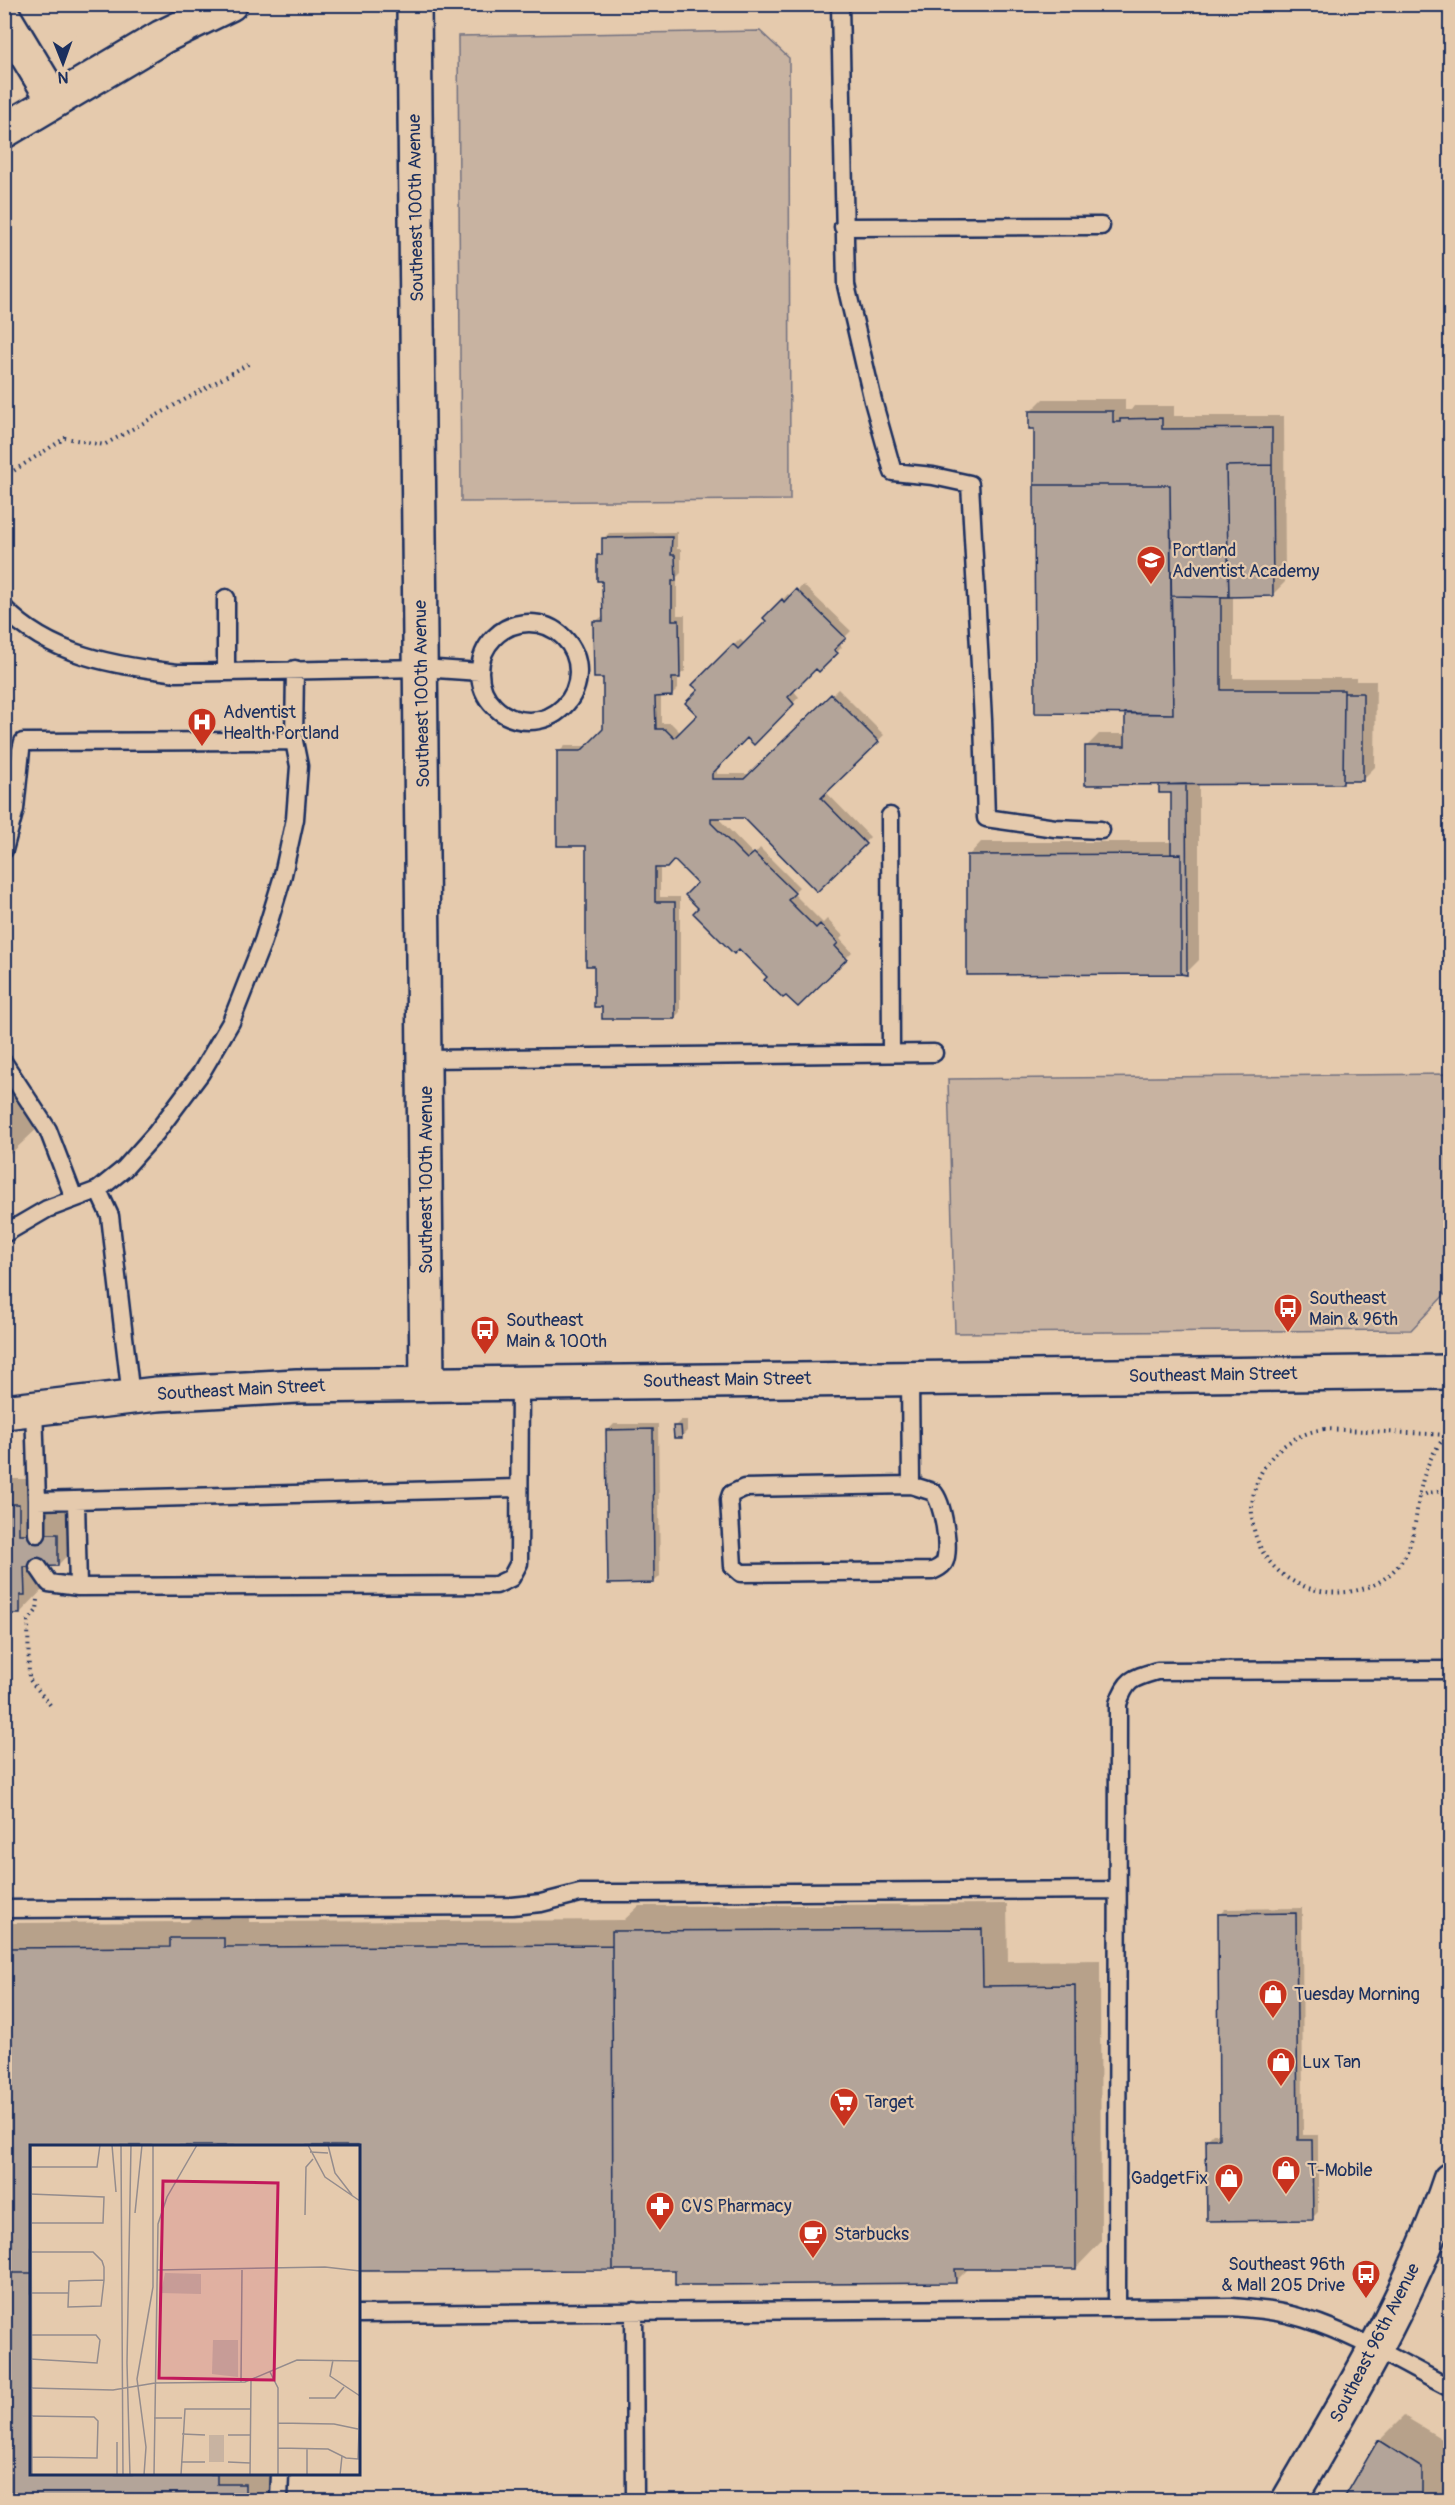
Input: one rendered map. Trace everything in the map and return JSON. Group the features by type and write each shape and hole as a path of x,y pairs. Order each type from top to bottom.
{"street":[{"path":"4,131 162,37 230,4"},
{"name":"Southeast 100th Avenue","path":"414,4 427,1383"},
{"path":"4,17 54,100"},
{"name":"Southeast Main Street","path":"19,1410 131,1397 286,1386 1450,1372"},
{"name":"Southeast 96th Avenue","path":"1289,2500 1375,2350 1404,2294 1450,2180"}],"lane":[{"path":"840,4 846,285 873,400 893,472 933,476 970,484 986,818 1055,828 1101,830"},
{"path":"843,227 1101,226"},
{"path":"226,598 226,672"},
{"path":"4,608 30,632 65,650 103,662 177,673 422,668 480,672"},
{"path":"533,624 553,629 565,638 575,657 578,678 566,705 547,716 526,721 511,717 488,700 482,686 480,672 483,654 493,639 508,628 533,624"},
{"path":"4,1234 47,1209 98,1191 124,1169 156,1133 201,1073 231,1022 263,941 282,879 294,819 299,766 294,741 295,669"},
{"path":"4,850 15,809 21,750 24,742 294,741"},
{"path":"890,816 891,1053"},
{"path":"425,1059 934,1053"},
{"path":"4,1063 48,1130 74,1198"},
{"path":"98,1191 110,1216 131,1397"},
{"path":"910,1378 911,1485"},
{"path":"38,1567 49,1583 78,1587 496,1585 511,1578 519,1563 520,1382"},
{"path":"19,1410 37,1501 37,1534"},
{"path":"911,1485 933,1492 942,1506 945,1558 936,1569 741,1573 733,1566 729,1500 736,1490 911,1485"},
{"path":"37,1501 519,1488"},
{"path":"76,1500 78,1587"},
{"path":"1117,2308 1118,1704 1124,1687 1135,1678 1157,1671 1450,1670"},
{"path":"4,1909 512,1906 541,1903 580,1893 1117,1890"},
{"path":"360,2314 1203,2307 1268,2310 1305,2319 1352,2337 1450,2388"},
{"path":"634,2311 635,2500"},
{"path":"279,2500 280,2475"}],"path":[{"path":"4,477 65,438 104,445 250,363"},
{"path":"1324,1429 1450,1433 1438,1444 1425,1474 1414,1536 1406,1553 1391,1572 1378,1582 1359,1590 1337,1593 1307,1589 1286,1579 1271,1565 1258,1543 1252,1524 1252,1499 1259,1474 1278,1452 1308,1432 1324,1429"},
{"path":"1420,1497 1428,1493 1450,1490"},
{"path":"38,1592 37,1610 28,1621 29,1679 52,1707"}],"shaded area":[{"path":"760,31 789,58 790,500 461,502 458,36"},
{"path":"1450,1074 1450,1289 1411,1330 955,1333 948,1079"}],"building":[{"path":"1029,411 1113,411 1113,422 1120,422 1120,419 1162,418 1162,429 1272,428 1272,465 1226,466 1229,597 1171,596 1170,485 1034,485 1034,429 1029,429"},
{"path":"1272,465 1273,596 1229,597 1226,466"},
{"path":"1034,485 1170,485 1173,714 1035,713"},
{"path":"672,537 671,555 675,555 676,581 672,581 672,620 679,620 680,678 672,678 672,696 655,697 656,729 665,729 674,738 697,715 685,703 698,690 692,685 733,644 738,649 766,621 763,618 782,599 784,602 796,589 846,638 834,650 838,653 819,672 816,669 788,697 794,704 754,745 747,738 712,774 712,779 744,779 831,694 879,742 821,798 866,844 817,892 744,818 711,818 711,823 747,859 754,853 795,893 788,900 816,928 820,924 838,943 835,946 847,959 798,1007 786,996 783,998 764,980 767,977 739,949 734,954 693,913 698,908 685,895 697,883 674,860 667,868 655,868 655,902 675,902 675,1019 602,1019 602,1007 594,1007 594,966 586,966 586,846 557,846 557,751 581,751 603,729 603,678 594,678 593,621 603,621 602,581 597,581 597,555 602,555 602,538"},
{"path":"1171,596 1221,597 1221,690 1344,690 1343,784 1085,785 1085,746 1125,746 1125,713 1173,714"},
{"path":"1344,693 1363,693 1363,781 1343,781"},
{"path":"1186,784 1187,975 1181,974 1181,854 1171,854 1171,793 1159,793 1159,785"},
{"path":"1181,854 1181,974 967,975 967,855"},
{"path":"673,1426 681,1426 682,1438 674,1438"},
{"path":"653,1429 654,1583 608,1584 606,1430"},
{"path":"4,1504 19,1504 19,1534 58,1534 58,1566 24,1567 25,1595 20,1595 20,1614 4,1614"},
{"path":"1296,1913 1298,2140 1312,2140 1313,2220 1207,2221 1206,2139 1219,2139 1218,1914"},
{"name":"Target","path":"982,1929 983,1986 1075,1985 1076,2269 955,2269 956,2283 702,2285 675,2285 675,2270 613,2270 612,1931"},
{"path":"170,1938 224,1938 224,1947 612,1945 613,2270 360,2271 360,2145 30,2145 30,2273 4,2273 4,1948 170,1947"},
{"path":"4,2273 30,2273 30,2475 217,2475 217,2484 245,2484 245,2500 4,2500"},
{"path":"1378,2440 1422,2468 1422,2500 1343,2500"}],"place":[{"name":"Portland Adventist Academy","path":"1151,586"},
{"name":"Adventist Health Portland","path":"202,748"},
{"name":"Southeast Main & 96th","path":"1288,1334"},
{"name":"Southeast Main & 100th","path":"485,1356"},
{"name":"Tuesday Morning","path":"1273,2020"},
{"name":"Lux Tan","path":"1281,2088"},
{"name":"Target","path":"844,2128"},
{"name":"T-Mobile","path":"1286,2196"},
{"name":"GadgetFix","path":"1229,2204"},
{"name":"CVS Pharmacy","path":"660,2232"},
{"name":"Starbucks","path":"813,2260"},
{"name":"Southeast 96th & Mall 205 Drive","path":"1366,2300"}]}
